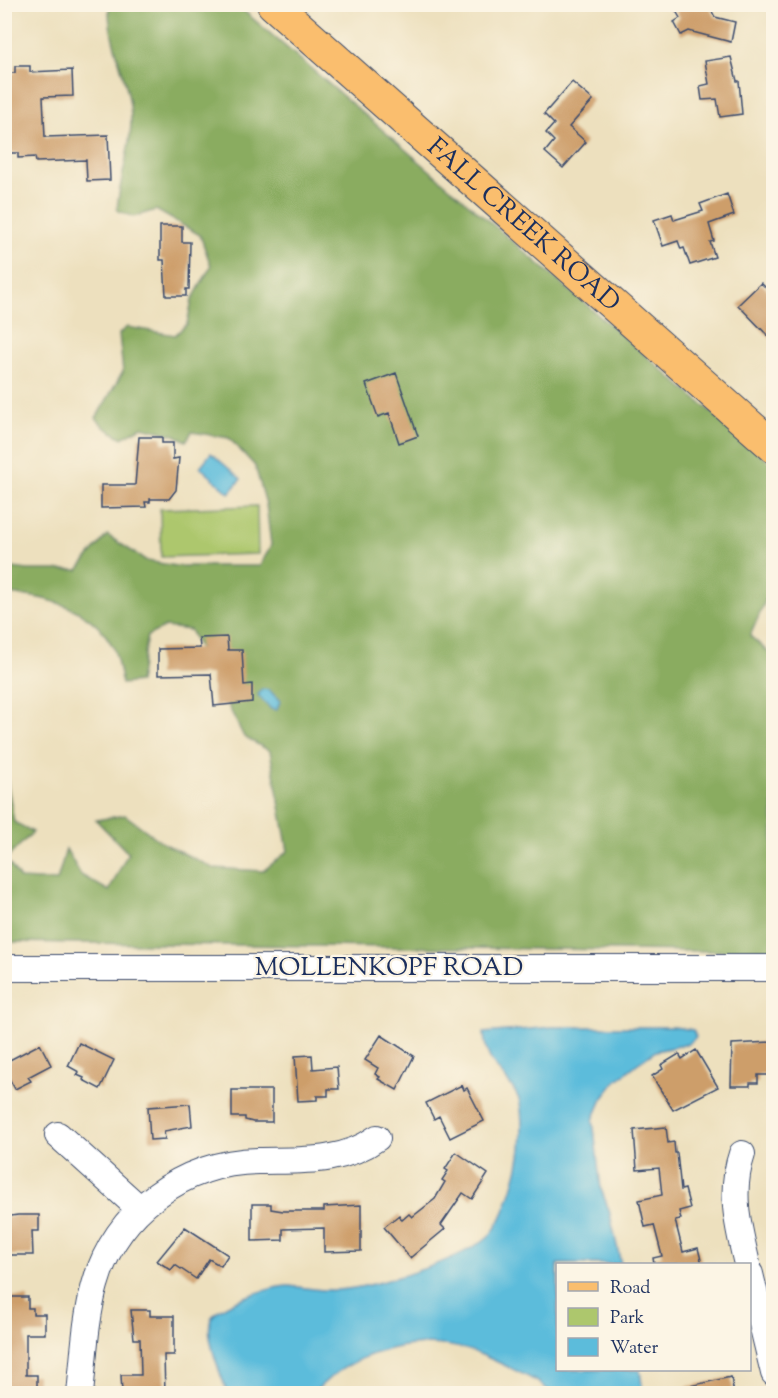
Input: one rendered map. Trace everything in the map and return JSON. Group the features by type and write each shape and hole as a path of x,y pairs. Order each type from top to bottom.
{"main road":[{"name":"FALL CREEK ROAD","path":"273,4 774,447"}],"street":[{"name":"MOLLENKOPF ROAD","path":"4,968 774,968"},
{"path":"58,1135 140,1209"},
{"path":"80,1394 86,1328 95,1286 121,1233 140,1209 173,1184 214,1167 247,1161 323,1160 352,1152 377,1138"},
{"path":"742,1154 735,1186 734,1206 747,1263"},
{"path":"751,1278 774,1373"}],"green space":[{"path":"109,5 237,5 773,465 773,589 767,597 750,636 773,656 773,952 5,942 5,768 14,822 33,832 6,859 20,879 57,881 66,849 81,875 109,891 128,853 96,820 125,815 163,843 213,868 263,871 288,851 270,751 244,737 190,630 165,627 147,636 139,682 122,684 113,647 93,622 80,613 52,601 5,594 5,567 28,570 78,570 107,535 147,561 176,566 260,566 271,545 266,504 255,466 229,438 192,432 186,441 175,435 142,427 122,438 104,427 96,418 123,372 119,334 127,327 175,335 187,324 192,300 211,266 200,235 156,210 133,217 117,210 131,123 128,93 109,19"},
{"path":"257,506 258,554 161,557 160,509"}],"water":[{"path":"211,453 241,479 229,493 200,467"},
{"path":"262,689 269,690 280,701 277,710 271,709 258,695"},
{"path":"553,1027 674,1027 693,1030 696,1037 688,1044 656,1051 616,1081 602,1099 593,1120 601,1189 609,1210 621,1263 556,1263 556,1371 640,1371 643,1393 585,1396 555,1394 536,1381 482,1355 461,1348 415,1345 370,1355 349,1365 314,1393 227,1393 212,1345 209,1326 215,1313 224,1307 247,1296 282,1287 340,1290 382,1282 451,1258 486,1238 496,1227 512,1189 520,1157 522,1122 517,1095 488,1054 484,1033"}],"building":[{"path":"672,4 708,4 715,17 735,22 731,42 689,31 681,35 674,22 680,18"},
{"path":"731,57 737,81 739,81 742,114 720,117 717,99 702,100 700,86 709,84 705,61"},
{"path":"15,66 30,66 30,72 72,70 73,96 43,97 45,137 108,135 110,180 87,181 86,160 36,162 35,157 18,158 18,153 7,153 4,143 6,73 15,73"},
{"path":"572,82 593,100 569,127 586,142 563,168 545,152 554,141 546,133 554,124 544,114"},
{"path":"727,194 734,215 709,224 714,241 710,242 715,257 690,265 684,248 681,249 678,241 663,246 654,220 672,214 674,220 703,211 700,204"},
{"path":"160,226 182,226 182,242 190,242 189,289 186,289 186,296 166,296 164,260 160,260"},
{"path":"761,283 774,296 774,342 738,305"},
{"path":"396,373 418,436 399,443 389,413 378,417 366,384"},
{"path":"139,437 162,437 162,443 173,443 173,459 179,458 176,490 169,499 150,499 150,502 145,502 146,507 101,508 101,485 135,485"},
{"path":"227,637 228,650 242,650 244,685 252,684 252,702 214,706 211,674 158,675 158,649 200,648 199,638"},
{"path":"381,1035 414,1056 397,1090 378,1079 380,1077 375,1074 378,1068 365,1060"},
{"path":"772,1042 773,1075 758,1075 758,1083 750,1083 750,1086 731,1086 732,1044"},
{"path":"79,1043 114,1060 100,1089 83,1080 84,1078 77,1075 79,1072 68,1066"},
{"path":"40,1044 51,1065 28,1077 31,1081 15,1089 4,1069 4,1063"},
{"path":"696,1050 718,1087 673,1110 652,1076 663,1069 661,1065 679,1054 682,1059"},
{"path":"312,1055 313,1069 337,1067 339,1089 328,1089 328,1096 317,1096 317,1100 298,1101 295,1056"},
{"path":"462,1085 464,1090 467,1088 484,1121 450,1138 439,1116 434,1119 426,1103"},
{"path":"232,1090 272,1090 272,1122 253,1122 245,1120 245,1117 232,1117"},
{"path":"190,1104 192,1126 164,1131 165,1139 150,1140 148,1107"},
{"path":"666,1127 668,1143 674,1142 681,1190 685,1189 690,1208 679,1211 681,1219 675,1220 683,1252 698,1248 702,1263 654,1263 653,1258 662,1256 654,1225 645,1227 639,1200 662,1195 659,1168 637,1170 634,1130"},
{"path":"456,1152 488,1174 472,1199 463,1193 441,1225 445,1229 410,1258 384,1227 399,1215 402,1220 409,1214 412,1217 435,1199 445,1182 442,1180 448,1171 445,1169"},
{"path":"252,1204 271,1204 271,1209 283,1211 324,1211 324,1207 361,1205 361,1251 324,1252 324,1228 283,1229 283,1240 252,1241"},
{"path":"39,1215 39,1231 32,1231 33,1255 7,1255 4,1217"},
{"path":"185,1227 228,1255 221,1266 209,1259 196,1279 175,1265 171,1270 157,1261"},
{"path":"4,1297 28,1297 28,1308 33,1308 33,1314 45,1314 45,1334 26,1334 26,1375 37,1375 37,1393 4,1393"},
{"path":"131,1310 150,1310 150,1316 174,1316 174,1355 164,1355 165,1394 122,1392 121,1375 141,1375 140,1339 134,1339"},
{"path":"731,1377 734,1394 685,1394 685,1387"}]}
